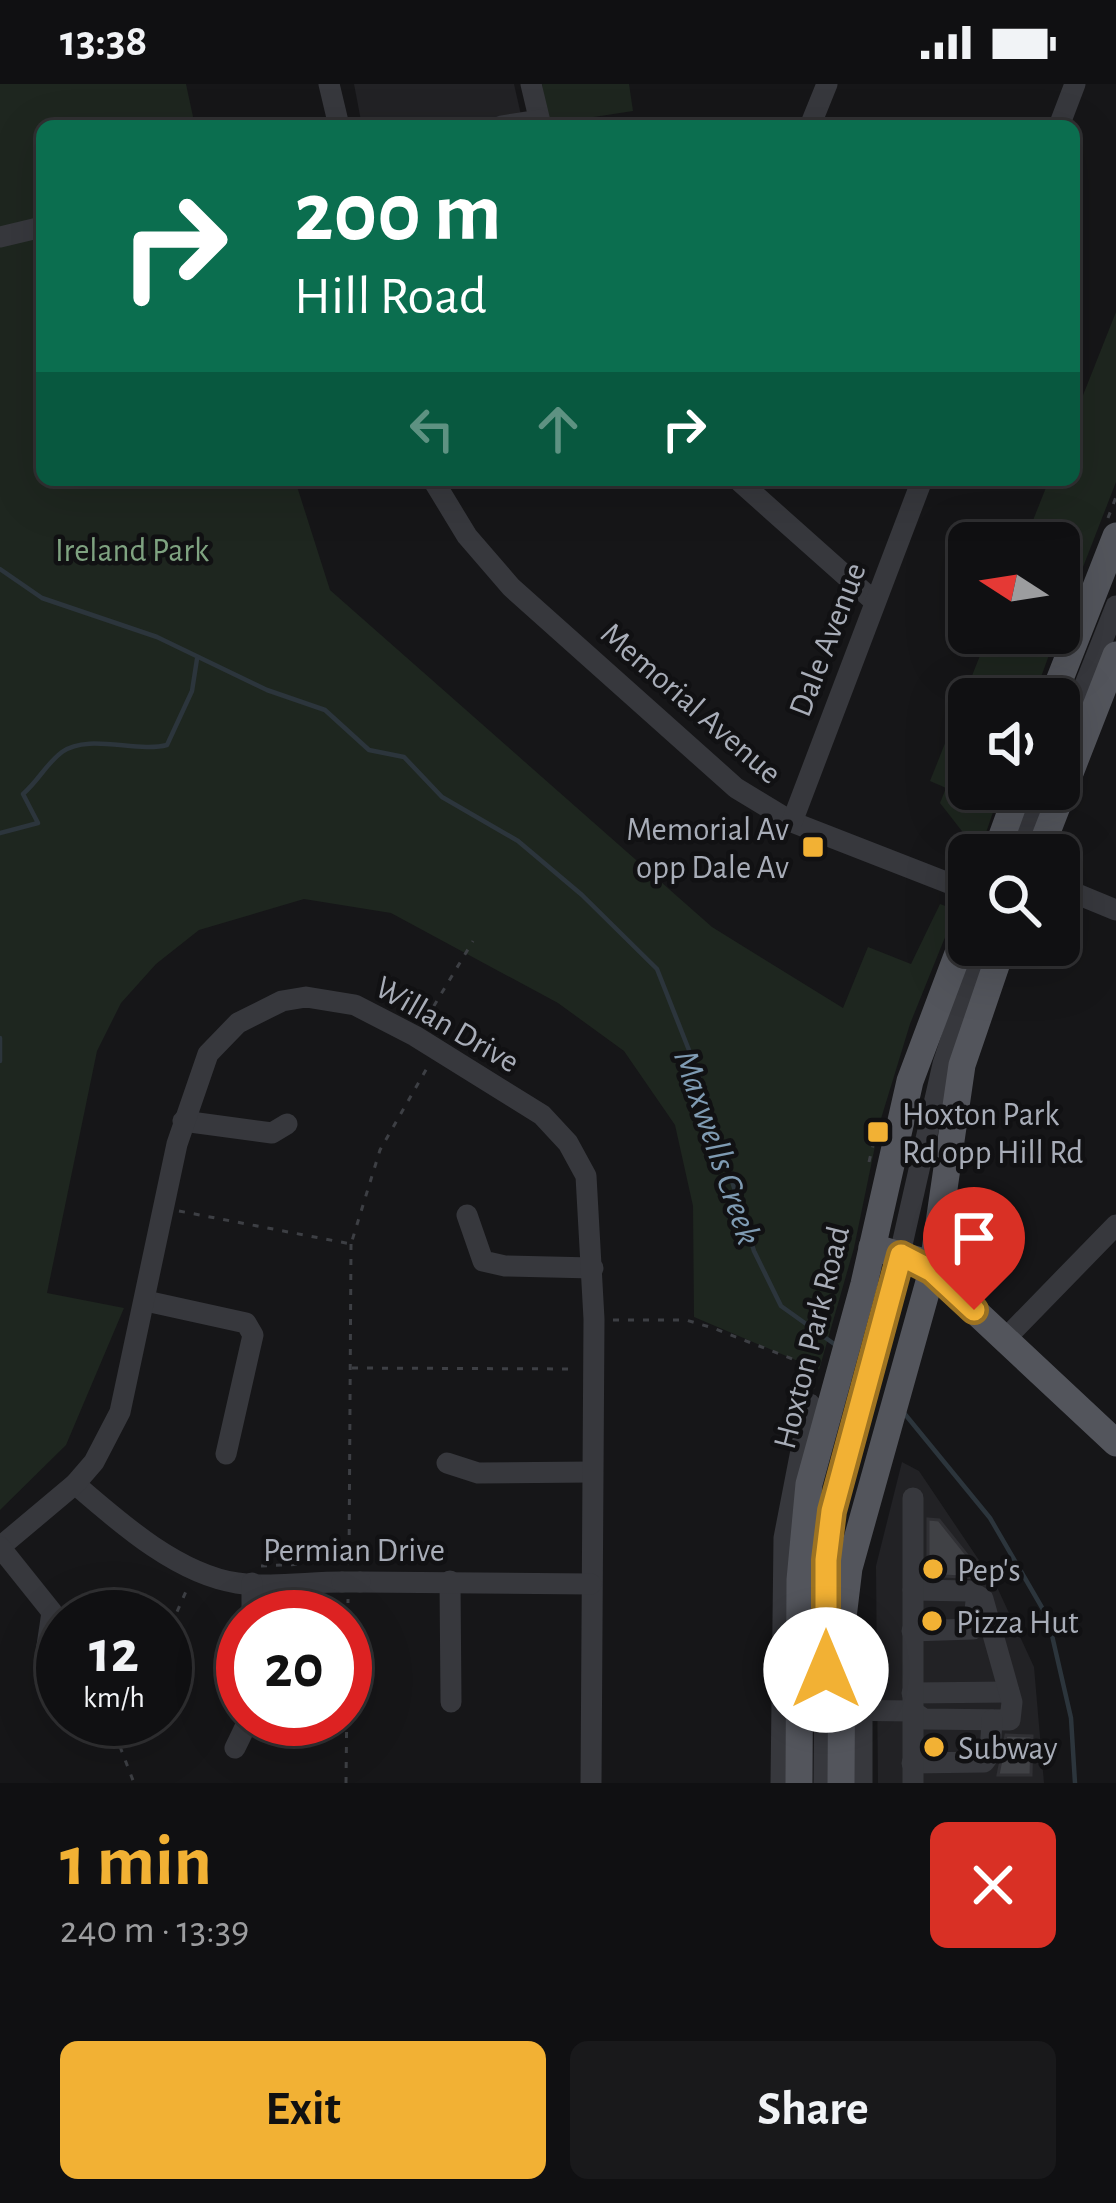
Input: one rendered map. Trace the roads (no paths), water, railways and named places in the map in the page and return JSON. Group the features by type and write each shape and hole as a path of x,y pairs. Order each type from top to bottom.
{"main road":[{"path":"1060,678 1116,536"},
{"path":"1041,834 1116,655"},
{"name":"Hoxton Park Road","path":"841,1783 803,1529 819,1395 856,1310 910,1081 953,966"},
{"name":"Hoxton Park Road","path":"799,1783 832,1710 849,1568 932,1271 962,1065 996,966"},
{"path":"872,1246 932,1271 1116,1443"},
{"path":"916,1324 939,1309 974,1310"}],"street":[{"path":"329,84 338,120"},
{"path":"531,84 539,120"},
{"path":"812,120 826,84"},
{"path":"1061,120 1075,84"},
{"path":"0,237 36,228"},
{"name":"Memorial Avenue","path":"438,486 467,536 511,587 736,788 792,822 948,883"},
{"path":"745,486 875,602"},
{"name":"Dale Avenue","path":"792,822 920,486"},
{"path":"1080,697 1116,606"},
{"path":"1080,895 1116,910"},
{"path":"824,1783 832,1710 826,1560 832,1511 882,1333 943,1064 975,966"},
{"name":"Willan Drive","path":"0,1547 75,1484 94,1462 120,1412 183,1120 197,1074 221,1037 258,1010 281,1001 305,998 355,1006 416,1036 542,1115 568,1144 586,1176 594,1319 591,1783"},
{"path":"183,1120 272,1133 286,1124"},
{"path":"466,1215 483,1261 592,1268"},
{"path":"1005,1339 1116,1225"},
{"path":"146,1301 246,1323 253,1335 226,1454"},
{"path":"781,1783 784,1538 819,1395"},
{"path":"447,1463 478,1473 592,1472"},
{"name":"Permian Drive","path":"75,1484 137,1534 196,1568 235,1583 257,1574 351,1582 591,1584"},
{"path":"913,1498 912,1773 984,1762 990,1754 992,1720"},
{"path":"0,1547 36,1592"},
{"path":"256,1590 257,1574"},
{"path":"450,1581 451,1702"},
{"path":"912,1702 924,1718 1010,1720 1009,1692 983,1599 913,1590"},
{"path":"912,1630 973,1629 976,1595"},
{"path":"832,1710 1009,1692"},
{"path":"832,1710 862,1783"}],"waterway":[{"name":"Maxwells Creek","path":"0,569 42,598 157,637 267,690 325,710 369,750 404,757 442,797 518,841 582,895 657,969 698,1073 754,1251 781,1306 837,1346"},
{"path":"0,833 38,823 23,794 62,752 85,744 167,745 192,691 197,659"},
{"path":"0,1038 0,1061"},
{"name":"Maxwells Creek","path":"904,1413 990,1518 1048,1618 1071,1718 1075,1783"}],"place":[{"name":"Memorial Av opp Dale Av","path":"813,847"},
{"name":"Hoxton Park Rd opp Hill Rd","path":"878,1132"},
{"name":"Pep's","path":"933,1569"},
{"name":"Pizza Hut","path":"932,1621"},
{"name":"Subway","path":"934,1747"}],"park label":[{"name":"Ireland Park","path":"132,549"}]}
